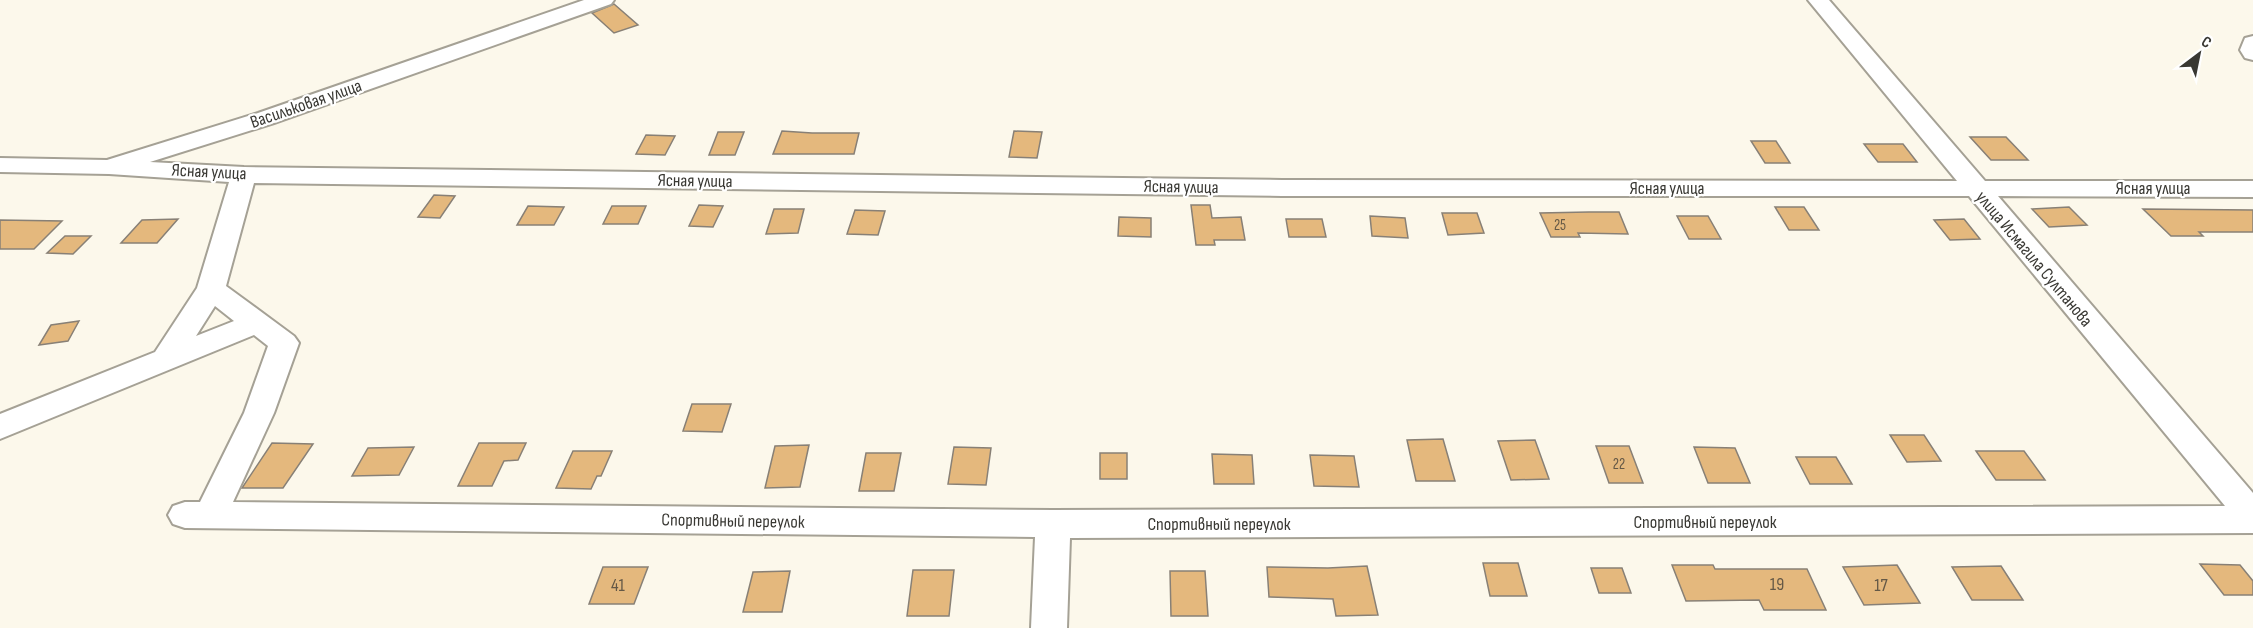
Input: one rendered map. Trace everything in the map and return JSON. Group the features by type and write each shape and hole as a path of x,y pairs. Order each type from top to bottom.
{"street":[{"name":"Васильковая улица","path":"0,165 110,167 266,118 604,0"},
{"name":"улица Исмагила Султанова","path":"1818,0 2253,518"},
{"path":"2253,43 2251,50 2253,53"},
{"name":"Ясная улица","path":"110,167 244,175 1281,188 2253,189"},
{"path":"165,361 211,289 244,175"},
{"path":"211,289 256,323"},
{"path":"0,427 256,323"},
{"name":"Спортивный переулок","path":"256,323 284,343 259,413 198,515 1053,524 2253,518"},
{"path":"1049,628 1053,524"}],"building":[{"path":"614,4 638,25 614,33 592,13"},
{"path":"782,131 859,133 854,154 773,154"},
{"path":"1014,131 1042,132 1037,158 1009,157"},
{"path":"718,132 744,132 735,155 709,155"},
{"path":"646,135 675,136 665,155 636,154"},
{"path":"1970,137 2006,137 2028,160 1991,160"},
{"path":"1751,141 1776,141 1790,163 1765,163"},
{"path":"1864,144 1903,144 1917,162 1878,162"},
{"path":"434,195 455,196 440,218 418,217"},
{"path":"699,205 723,206 713,227 689,226"},
{"path":"1191,205 1210,205 1212,218 1241,217 1245,240 1214,240 1215,245 1196,245"},
{"path":"528,206 564,207 554,225 517,225"},
{"path":"612,206 646,206 638,224 603,224"},
{"path":"1775,207 1804,207 1819,230 1789,230"},
{"path":"2069,207 2087,225 2049,227 2032,209"},
{"path":"774,209 804,209 798,233 766,234"},
{"path":"2143,209 2253,210 2253,232 2199,232 2203,236 2171,236"},
{"path":"855,210 885,211 878,235 847,234"},
{"path":"1619,212 1628,234 1578,233 1580,237 1551,237 1540,213"},
{"path":"1442,213 1477,213 1484,233 1448,235"},
{"path":"1370,216 1405,218 1408,238 1372,236"},
{"path":"1677,216 1708,216 1721,239 1689,239"},
{"path":"1119,217 1151,218 1151,237 1118,236"},
{"path":"178,219 157,243 121,243 142,220"},
{"path":"1286,219 1322,219 1326,237 1289,237"},
{"path":"1964,219 1980,239 1950,240 1934,220"},
{"path":"0,220 62,221 34,249 0,249"},
{"path":"65,236 91,236 73,254 47,253"},
{"path":"79,321 68,341 39,345 51,325"},
{"path":"692,404 731,404 722,432 683,431"},
{"path":"1890,435 1924,435 1941,461 1907,462"},
{"path":"1443,439 1455,481 1416,481 1407,440"},
{"path":"1535,440 1549,479 1511,480 1498,441"},
{"path":"272,443 313,444 283,488 242,488"},
{"path":"479,443 526,443 518,460 504,461 492,486 458,486"},
{"path":"809,445 800,487 765,488 775,446"},
{"path":"1596,446 1629,446 1643,483 1609,483"},
{"path":"414,447 399,475 352,476 368,448"},
{"path":"954,447 991,448 986,485 948,484"},
{"path":"1694,447 1735,448 1750,483 1708,483"},
{"path":"573,451 612,451 601,476 597,476 591,489 556,488"},
{"path":"1976,451 2024,451 2045,480 1996,480"},
{"path":"866,453 901,453 894,491 859,491"},
{"path":"1100,453 1127,453 1127,479 1100,479"},
{"path":"1212,454 1252,455 1254,484 1214,484"},
{"path":"1310,455 1354,456 1359,487 1314,486"},
{"path":"1796,457 1836,457 1852,484 1810,484"},
{"path":"1483,563 1518,563 1527,596 1490,596"},
{"path":"2200,564 2240,565 2253,581 2253,595 2224,595"},
{"path":"1672,565 1713,565 1715,569 1807,569 1826,610 1764,610 1759,600 1686,601"},
{"path":"1897,565 1920,603 1864,605 1843,567"},
{"path":"1367,566 1378,615 1336,616 1333,599 1269,597 1267,567"},
{"path":"2001,566 2023,600 1972,600 1952,567"},
{"path":"603,567 648,567 634,604 589,604"},
{"path":"1591,568 1622,568 1631,593 1599,593"},
{"path":"913,570 954,570 949,616 907,616"},
{"path":"790,571 782,612 743,612 753,572"},
{"path":"1170,571 1205,571 1208,616 1171,616"}]}
